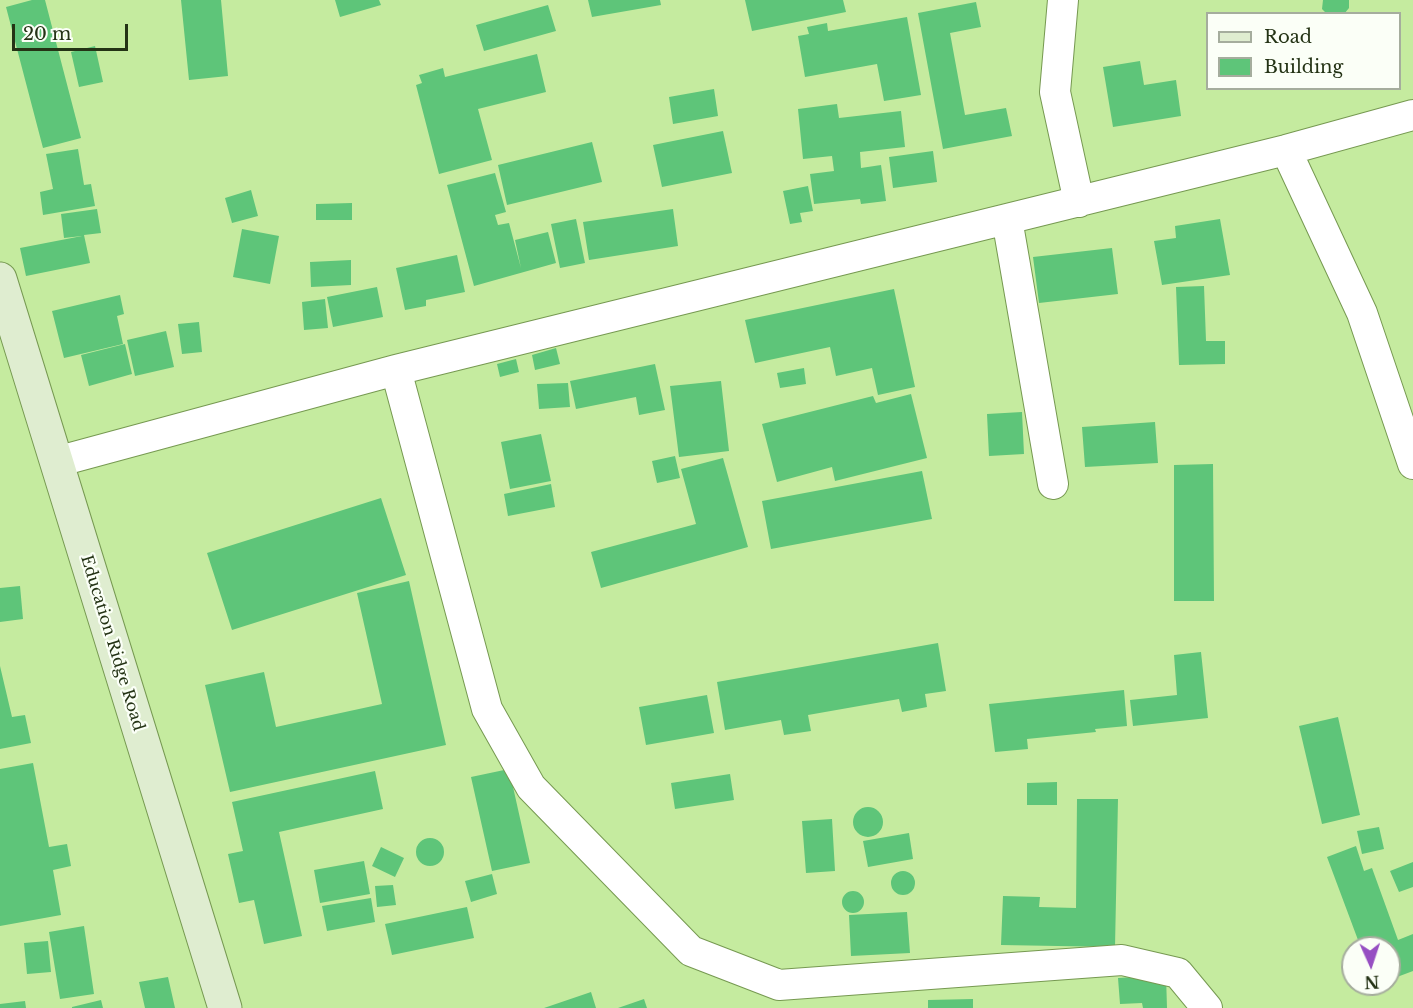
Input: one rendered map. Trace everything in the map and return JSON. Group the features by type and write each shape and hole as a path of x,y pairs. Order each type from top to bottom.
{"main road":[{"name":"Education Ridge Road","path":"0,279 225,1008"}],"street":[{"path":"1063,0 1055,92 1079,202"},
{"path":"56,462 396,370 1079,202 1286,150 1413,115"},
{"path":"1286,150 1362,313 1413,464"},
{"path":"1007,219 1053,484"},
{"path":"396,370 487,709 531,788 691,951 779,985 1122,960 1178,973 1207,1008"}],"building":[{"path":"32,0 45,0 81,138 43,148 6,7"},
{"path":"181,0 221,0 228,76 189,80"},
{"path":"335,0 379,0 381,5 340,17"},
{"path":"588,0 660,0 661,5 592,17"},
{"path":"745,0 843,0 846,12 752,31"},
{"path":"1323,0 1349,0 1349,8 1346,12 1325,12 1322,9"},
{"path":"976,2 981,27 950,33 965,115 1006,108 1012,136 943,149 918,13"},
{"path":"548,5 556,31 484,51 476,25"},
{"path":"907,17 921,95 884,101 877,64 805,77 798,36 809,34 807,27 827,23 828,31"},
{"path":"95,46 103,82 79,87 71,52"},
{"path":"537,54 546,92 478,109 492,160 439,174 416,85 422,83 419,75 443,68 445,77"},
{"path":"1140,61 1144,85 1176,80 1181,116 1113,127 1103,67"},
{"path":"714,89 718,116 673,124 669,97"},
{"path":"837,104 839,118 901,111 905,147 860,152 861,168 881,165 886,201 861,204 860,199 814,204 810,174 834,171 832,156 803,159 798,109"},
{"path":"723,131 732,173 662,187 653,145"},
{"path":"592,142 602,182 507,205 498,165"},
{"path":"78,149 84,185 91,184 95,206 43,215 40,192 53,189 46,154"},
{"path":"933,151 937,182 893,188 889,157"},
{"path":"495,173 506,212 495,215 498,225 509,223 521,268 515,240 548,232 556,263 474,286 447,185"},
{"path":"808,186 813,211 800,213 802,222 790,224 783,191"},
{"path":"251,190 258,216 232,223 225,198"},
{"path":"352,203 352,220 316,220 316,204"},
{"path":"97,209 101,233 84,235 90,263 26,276 20,248 82,236 64,238 61,214"},
{"path":"673,209 678,246 589,260 583,222"},
{"path":"576,219 585,263 560,268 551,224"},
{"path":"1220,219 1230,275 1162,285 1154,241 1176,238 1175,226"},
{"path":"242,229 279,236 270,284 233,277"},
{"path":"1112,248 1118,294 1039,303 1033,257"},
{"path":"457,255 465,292 426,300 426,306 405,310 396,268"},
{"path":"351,260 351,285 311,287 310,262"},
{"path":"1204,286 1206,341 1225,341 1225,364 1179,365 1176,287"},
{"path":"377,287 383,317 333,327 327,297"},
{"path":"894,289 915,387 878,395 872,368 836,376 830,347 755,363 745,320"},
{"path":"120,295 124,314 117,316 123,344 64,358 52,311"},
{"path":"325,299 328,328 304,330 302,302"},
{"path":"199,322 202,352 182,354 178,324"},
{"path":"166,331 174,367 135,376 127,340"},
{"path":"125,344 132,374 89,386 81,355"},
{"path":"556,348 560,364 535,370 532,355"},
{"path":"516,359 519,372 500,377 497,364"},
{"path":"655,364 665,410 639,415 636,397 576,409 570,381"},
{"path":"804,368 806,384 780,388 777,373"},
{"path":"721,381 729,451 679,457 670,386"},
{"path":"568,383 570,407 539,409 537,384"},
{"path":"911,394 927,458 835,481 832,467 777,482 762,424 873,396 876,403"},
{"path":"1022,412 1024,454 989,456 987,414"},
{"path":"1155,422 1158,463 1085,467 1082,427"},
{"path":"541,434 551,481 510,489 501,442"},
{"path":"675,456 680,478 657,483 652,461"},
{"path":"723,458 748,547 601,588 591,552 696,524 681,469"},
{"path":"1213,464 1214,601 1174,601 1174,465"},
{"path":"922,471 932,519 771,549 762,501"},
{"path":"551,484 555,507 508,516 504,494"},
{"path":"381,498 406,575 232,630 207,553"},
{"path":"409,581 446,745 230,792 205,685 264,672 276,727 382,704 357,593"},
{"path":"20,586 23,619 0,622 0,588"},
{"path":"938,643 946,691 925,694 927,707 902,712 899,699 808,715 811,731 784,735 781,720 725,730 717,682"},
{"path":"1201,652 1208,718 1133,726 1130,700 1177,695 1174,655"},
{"path":"0,666 12,717 25,715 31,743 0,749"},
{"path":"1124,690 1127,726 1095,729 1096,732 1027,739 1028,749 995,752 989,704"},
{"path":"707,695 714,733 646,745 639,707"},
{"path":"1338,717 1360,815 1322,824 1299,726"},
{"path":"33,763 49,847 67,844 71,866 53,870 61,915 0,926 0,769"},
{"path":"509,769 530,863 492,871 471,777"},
{"path":"375,771 383,809 279,832 302,936 264,944 254,900 239,903 228,854 243,851 232,802"},
{"path":"730,774 734,800 675,809 671,783"},
{"path":"1057,782 1057,805 1027,805 1027,783"},
{"path":"1077,799 1118,799 1115,947 1001,945 1003,896 1040,897 1039,907 1076,908"},
{"path":"868,807 878,812 883,822 878,832 868,837 858,832 853,822 858,812"},
{"path":"832,819 835,871 806,873 802,821"},
{"path":"1379,827 1384,849 1362,854 1357,831"},
{"path":"909,833 913,859 868,867 863,841"},
{"path":"430,838 440,842 444,852 440,862 430,866 420,862 416,852 420,842"},
{"path":"1356,846 1364,871 1372,868 1397,936 1357,936 1327,857"},
{"path":"381,847 404,858 395,877 372,866"},
{"path":"364,861 370,894 320,903 314,870"},
{"path":"1413,862 1413,887 1399,892 1390,871"},
{"path":"903,871 908,872 914,878 914,888 908,894 903,895 898,894 892,888 891,883 892,878 898,872"},
{"path":"492,874 497,894 471,902 465,881"},
{"path":"393,885 396,905 377,907 375,886"},
{"path":"853,891 861,894 864,902 861,910 853,913 845,910 842,902 845,894"},
{"path":"371,898 375,922 327,931 322,906"},
{"path":"467,907 474,938 392,955 385,924"},
{"path":"907,912 910,953 851,956 849,915"},
{"path":"84,926 94,994 60,999 49,932"},
{"path":"1413,934 1413,971 1401,976 1401,939"},
{"path":"48,941 51,972 27,974 24,943"},
{"path":"1166,975 1167,1008 1143,1008 1142,1003 1120,1004 1118,978"},
{"path":"168,977 175,1008 145,1008 139,982"},
{"path":"591,992 596,1008 544,1008"},
{"path":"644,999 647,1008 618,1008"},
{"path":"973,999 973,1008 928,1008 928,1000"},
{"path":"101,1000 103,1008 72,1008 72,1007"},
{"path":"25,1001 26,1008 0,1008 0,1004"}]}
